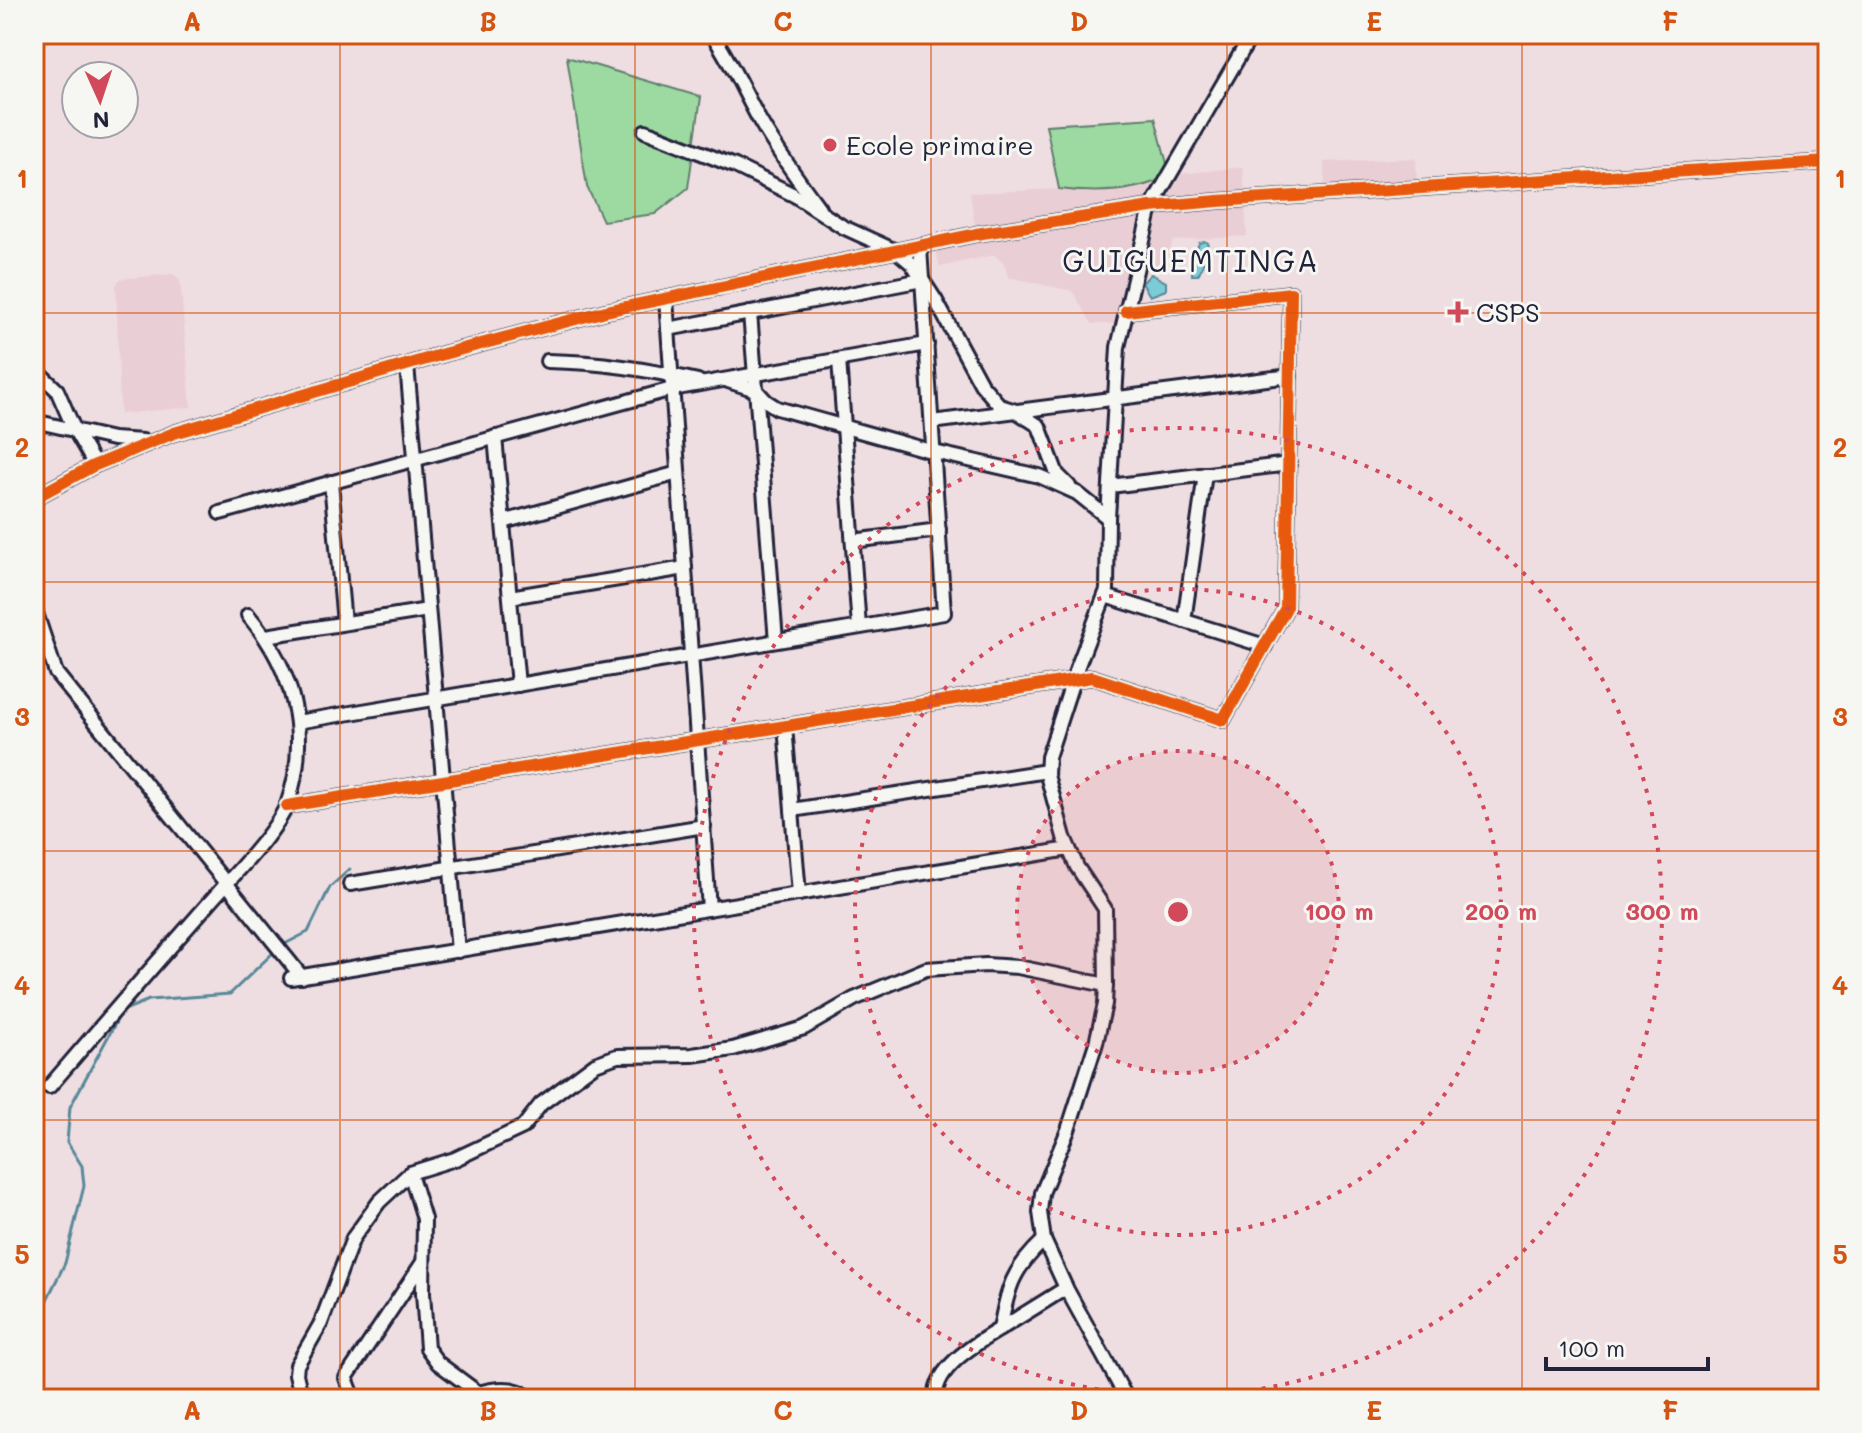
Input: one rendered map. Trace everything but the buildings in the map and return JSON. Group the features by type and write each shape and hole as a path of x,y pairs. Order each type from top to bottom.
{"street":[{"path":"712,34 731,61 776,147 824,215"},
{"path":"1127,1399 1066,1288 1044,1240 1040,1204 1042,1193 1068,1130 1096,1043 1106,985 1105,909 1077,867 1069,849 1050,791 1047,771 1052,738 1105,596 1118,347 1151,207 1252,34"},
{"path":"645,131 735,166 794,195 843,227 898,252 912,264 981,384 1000,406 1016,411 1039,426 1057,474 1108,518"},
{"path":"34,498 95,465 150,441 407,365 606,311 976,234 1151,207 1828,162"},
{"path":"297,722 944,613 920,248"},
{"path":"668,329 922,280"},
{"path":"287,806 1092,677 1223,720 1286,608 1291,293 1126,311"},
{"path":"666,299 709,909"},
{"path":"750,313 776,641"},
{"path":"220,513 672,389 927,344"},
{"path":"839,360 859,627"},
{"path":"547,361 639,367 698,382 730,381 756,390 777,408 934,452 1039,476 1077,493"},
{"path":"407,365 458,951"},
{"path":"34,368 57,390 74,429 95,465"},
{"path":"932,422 1290,376"},
{"path":"34,421 113,439 150,441"},
{"path":"495,437 518,685"},
{"path":"1110,486 1289,464"},
{"path":"503,522 678,473"},
{"path":"1184,621 1205,474"},
{"path":"331,482 344,623"},
{"path":"853,541 939,530"},
{"path":"510,597 685,568"},
{"path":"1105,596 1265,646"},
{"path":"34,607 56,673 226,883 296,978 1069,849"},
{"path":"266,636 428,610"},
{"path":"49,1087 226,883 287,806 296,774 297,722 293,698 280,660 266,636 248,615"},
{"path":"785,726 799,894"},
{"path":"792,810 1047,771"},
{"path":"350,884 704,826"},
{"path":"302,1399 297,1365 321,1323 353,1238 379,1202 410,1173 455,1159 523,1127 541,1104 595,1064 608,1058 647,1054 692,1055 733,1049 804,1028 854,999 926,969 986,965 1018,967 1106,985"},
{"path":"410,1173 424,1219 427,1348 438,1363 477,1392"},
{"path":"1000,1329 1018,1266 1044,1240"},
{"path":"354,1399 346,1378 423,1262"},
{"path":"932,1396 945,1372 967,1351 1066,1288"},
{"path":"462,1399 477,1392 516,1390 529,1399"}],"shaded area":[{"path":"1416,158 1417,188 1325,194 1324,162"},
{"path":"1243,167 1247,236 1173,241 1163,268 1136,272 1123,324 1092,324 1072,291 1008,277 1004,264 995,255 939,267 936,244 976,234 970,193 1059,189 1089,193 1170,175"},
{"path":"173,274 180,279 191,407 120,414 116,285 120,279"}],"green space":[{"path":"567,57 701,97 688,188 655,214 603,221 587,187"},
{"path":"1155,118 1170,175 1116,191 1059,189 1046,125"}],"water":[{"path":"1199,243 1208,243 1202,266 1198,275 1192,275 1193,259"},
{"path":"1151,274 1166,282 1166,290 1150,296 1142,283"}],"waterway":[{"path":"281,946 308,932 330,887 350,869"},
{"path":"34,1326 65,1263 84,1186 82,1166 67,1142 70,1107 122,1011 149,1000 230,994 275,951"}],"cycle path":[{"path":"34,498 93,466 174,433 447,353 606,311 976,234 1151,207 1218,201 1828,162"},
{"path":"287,806 1092,677 1223,720 1286,608 1291,293 1126,311"}],"place":[{"name":"Ecole primaire","path":"830,145"},
{"name":"CSPS","path":"1458,312"}],"district":[{"name":"GUIGUEMTINGA","path":"1191,260"}]}
